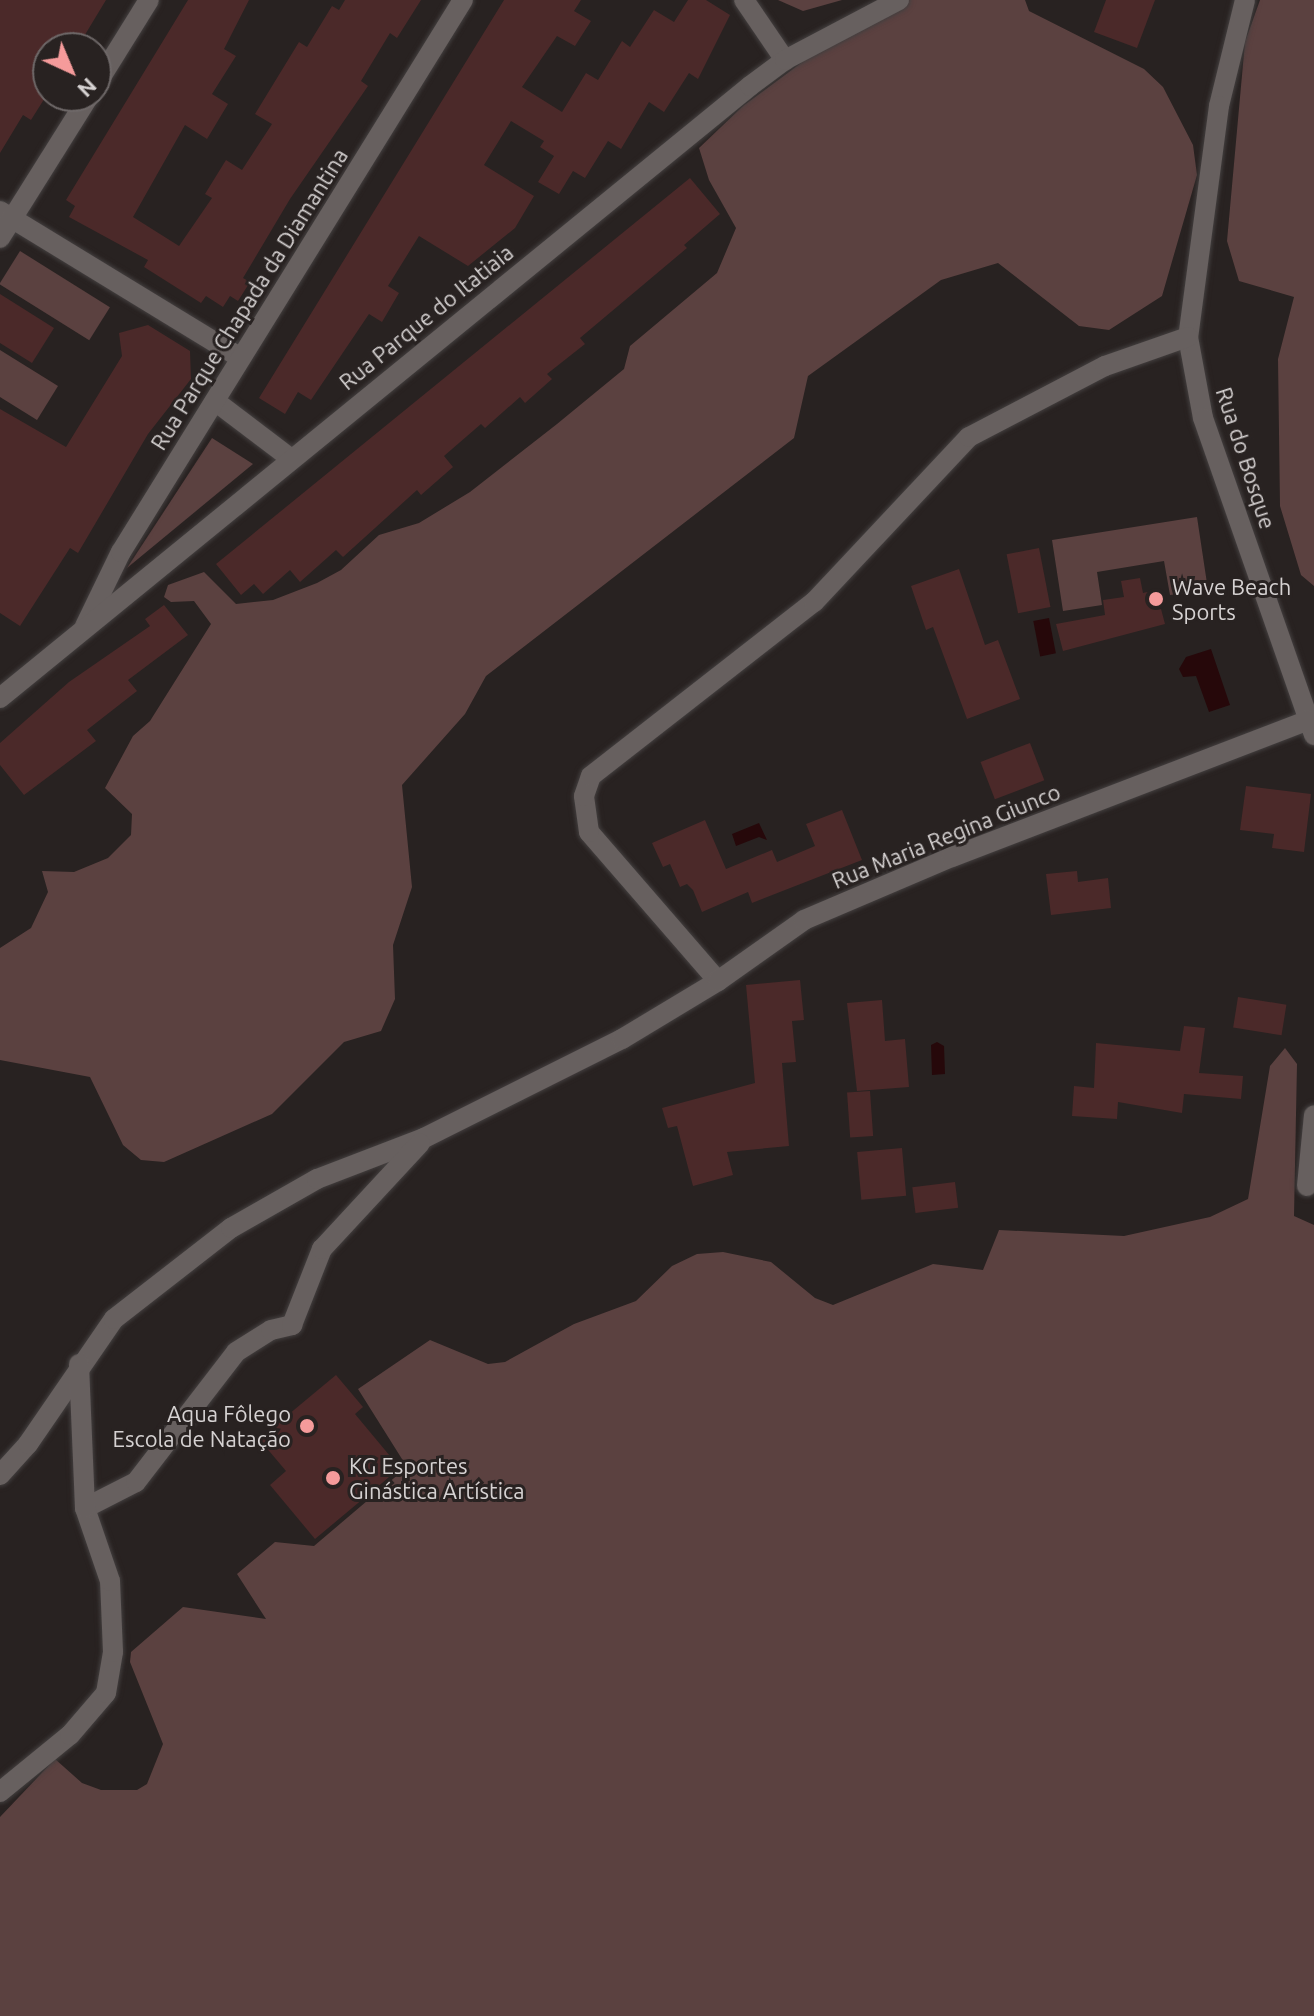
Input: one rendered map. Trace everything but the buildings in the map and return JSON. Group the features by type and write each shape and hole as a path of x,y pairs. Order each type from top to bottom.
{"street":[{"path":"112,59 149,0"},
{"name":"Rua Parque Chapada da Diamantina","path":"84,627 113,565 239,357 463,0"},
{"path":"744,0 785,60"},
{"name":"Rua Parque do Itatiaia","path":"0,698 290,458 785,60 899,0"},
{"name":"Rua do Bosque","path":"1245,0 1219,106 1188,337 1203,418 1312,727"},
{"path":"0,238 6,214 78,112"},
{"path":"6,214 239,357"},
{"path":"718,981 589,832 584,796 591,776 814,602 969,437 1105,366 1188,337"},
{"path":"215,401 290,458"},
{"name":"Rua Maria Regina Giunco","path":"0,1475 28,1444 79,1364 114,1319 231,1228 317,1179 424,1138 622,1039 718,981 804,920 877,887 1312,727"},
{"path":"1307,1186 1314,1115"},
{"path":"85,1508 136,1482 236,1352 271,1330 292,1325 322,1249 424,1138"},
{"path":"0,1792 70,1735 106,1693 113,1652 110,1581 85,1508 79,1364"}],"shaded area":[{"path":"778,0 842,0 803,11"},
{"path":"909,0 1025,0 1029,11 1144,69 1163,87 1193,145 1197,175 1162,296 1109,330 1079,326 998,263 941,280 808,376 794,438 486,676 465,714 402,785 412,887 393,945 395,999 381,1031 344,1042 272,1114 164,1162 141,1160 123,1145 90,1077 0,1060 0,948 31,928 48,892 42,871 74,872 108,858 131,835 132,814 105,788 133,736 150,721 211,624 194,601 171,602 164,597 168,585 204,572 236,604 273,600 317,583 341,570 379,535 419,523 470,492 557,424 624,369 630,346 717,273 736,228 709,180 699,148 743,106 828,43"},
{"path":"1260,0 1314,0 1314,586 1301,575 1280,506 1278,359 1294,297 1239,281 1227,241 1245,42"},
{"path":"20,251 110,307 89,340 0,284"},
{"path":"0,350 58,386 37,420 0,397"},
{"path":"212,438 253,464 127,568"},
{"path":"1197,517 1208,590 1170,595 1164,561 1097,572 1102,605 1063,611 1052,540"},
{"path":"1049,618 1056,653 1040,656 1033,621"},
{"path":"1211,649 1230,705 1209,712 1196,676 1183,677 1179,669 1186,657"},
{"path":"759,823 767,840 759,837 736,846 732,834"},
{"path":"937,1042 944,1046 945,1074 932,1075 931,1045"},
{"path":"1285,1048 1297,1064 1294,1216 1314,1225 1314,2016 0,2016 0,1817 55,1759 82,1783 101,1790 137,1790 147,1784 163,1744 130,1662 131,1652 183,1607 266,1619 237,1574 275,1542 314,1546 407,1467 358,1389 430,1340 488,1364 505,1362 574,1324 636,1301 672,1266 697,1254 723,1252 771,1262 815,1298 833,1305 933,1264 983,1270 999,1230 1124,1236 1210,1217 1248,1199 1270,1066"}],"place":[{"name":"Wave Beach Sports","path":"1156,599"},
{"name":"Aqua Fôlego Escola de Natação","path":"307,1426"},
{"name":"KG Esportes Ginástica Artística","path":"333,1478"}]}
